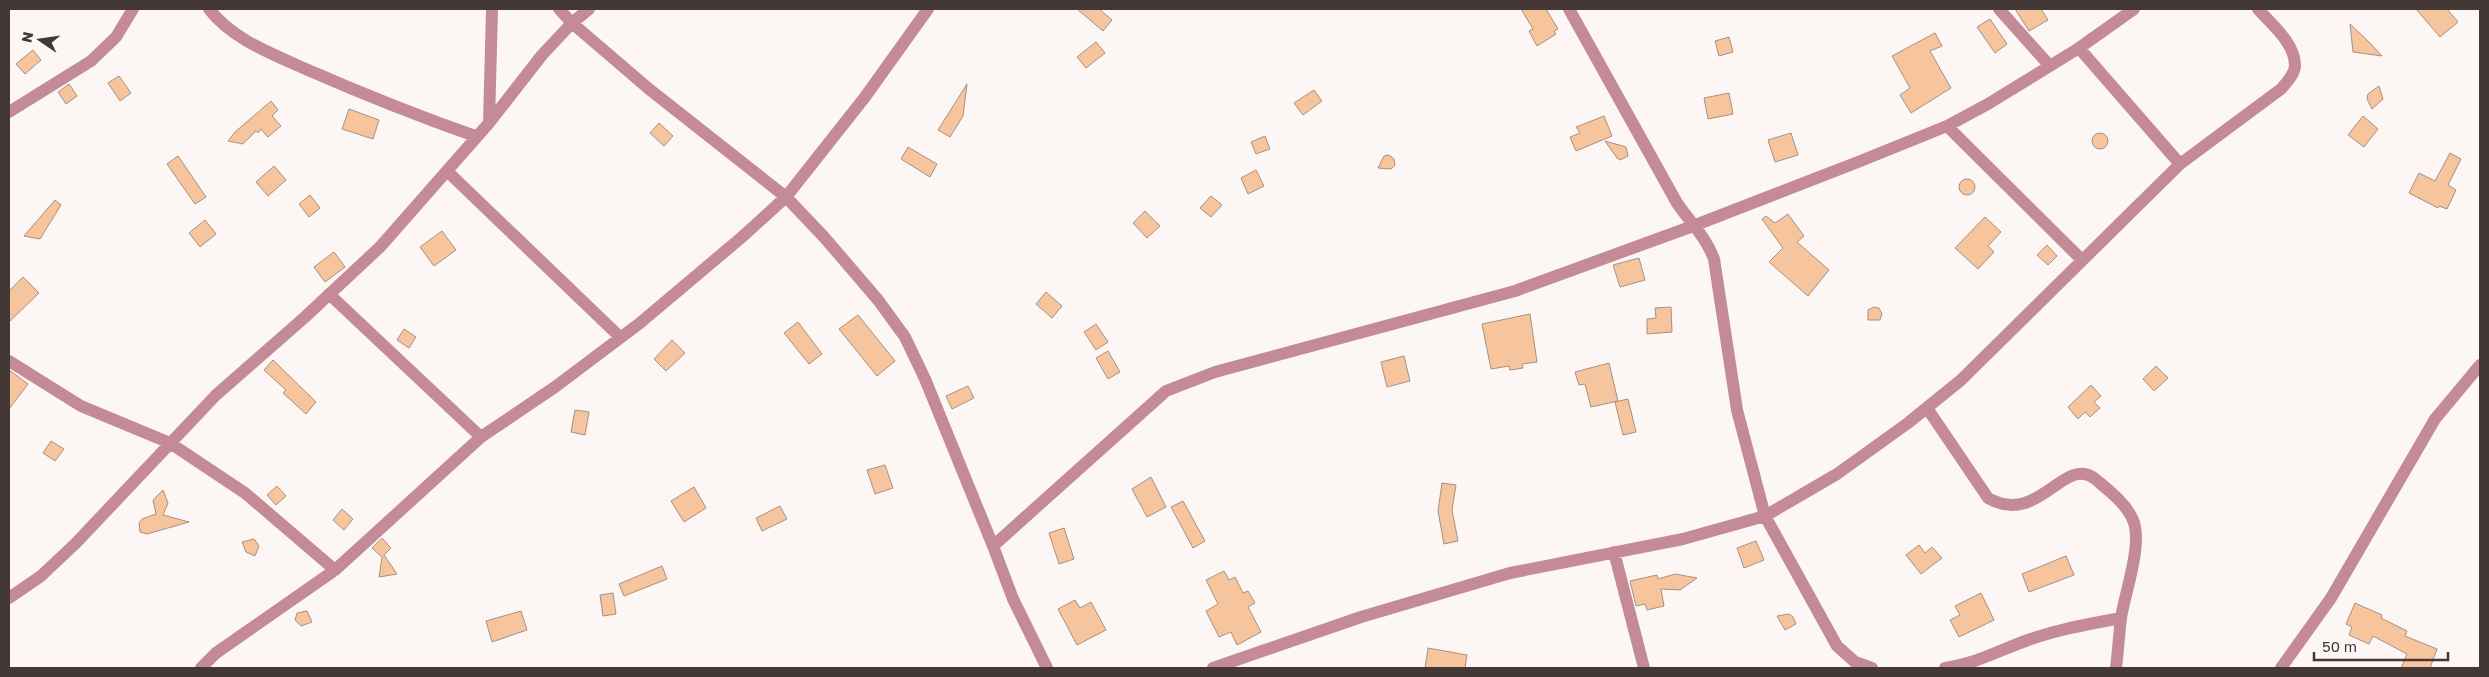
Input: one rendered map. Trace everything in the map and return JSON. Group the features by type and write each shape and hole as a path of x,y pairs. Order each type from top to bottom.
{"street":[{"path":"9,112 91,61 116,37 133,9"},
{"path":"209,9 217,19 242,39 273,54 379,102 475,136"},
{"path":"489,122 492,9"},
{"path":"560,9 572,23 649,89 786,197 866,286 905,338 925,379 994,546 1012,599 1047,668"},
{"path":"9,598 41,576 76,543 216,395 380,246 489,122 542,55 572,23 589,9"},
{"path":"201,668 216,653 335,570 481,438 555,387 640,323 735,243 786,197 865,97 928,9"},
{"path":"1569,9 1668,186 1693,226 1706,238 1714,259 1737,410 1765,516 1837,646 1855,662 1872,668"},
{"path":"1999,9 2049,65"},
{"path":"994,546 1160,396 1173,388 1214,372 1515,290 1693,226 1947,126 1988,104 2079,48 2134,9"},
{"path":"1213,668 1361,617 1510,573 1683,539 1765,516 1838,474 1961,380 2008,335 2081,259 2180,164 2281,88 2291,76 2295,65 2291,49 2258,9"},
{"path":"2079,48 2180,164"},
{"path":"1947,126 2081,259"},
{"path":"447,171 620,337"},
{"path":"329,294 481,438"},
{"path":"9,361 81,406 170,443 245,493 335,570"},
{"path":"2281,668 2331,598 2435,419 2480,365"},
{"path":"1926,408 1988,498 2001,505 2026,504 2073,474 2083,473 2094,478 2126,508 2133,518 2136,538 2122,618 2116,668"},
{"path":"1614,552 1644,668"},
{"path":"1945,668 1992,656 2026,641 2067,627 2122,618"}],"building":[{"path":"1077,9 1099,9 1112,20 1103,31"},
{"path":"1521,9 1546,9 1558,29 1554,31 1556,34 1537,46 1529,31 1533,29"},
{"path":"2015,9 2041,9 2048,20 2029,31"},
{"path":"2416,9 2447,9 2458,22 2440,37"},
{"path":"1990,19 2007,44 1995,53 1977,27"},
{"path":"2350,24 2368,41 2382,56 2353,52"},
{"path":"1935,33 1942,46 1930,51 1951,88 1911,113 1900,95 1910,88 1892,56"},
{"path":"1729,37 1733,52 1719,56 1715,41"},
{"path":"1096,42 1105,53 1086,68 1077,57"},
{"path":"33,50 41,60 25,74 16,64"},
{"path":"119,76 131,93 120,101 108,83"},
{"path":"69,84 77,96 66,104 58,92"},
{"path":"967,84 963,116 950,137 938,130"},
{"path":"2379,86 2383,99 2372,109 2367,99 2368,94"},
{"path":"1314,90 1322,101 1303,115 1294,103"},
{"path":"1729,93 1733,114 1708,119 1704,98"},
{"path":"271,101 278,110 272,116 281,126 268,137 261,129 258,133 256,131 243,144 228,141 235,132"},
{"path":"349,109 379,120 373,139 342,129"},
{"path":"1604,116 1612,136 1576,151 1570,137 1580,133 1576,127"},
{"path":"2363,116 2378,129 2364,147 2348,135"},
{"path":"659,123 673,136 664,146 650,133"},
{"path":"1791,133 1798,155 1775,162 1768,140"},
{"path":"2100,133 2106,135 2108,141 2106,147 2100,149 2094,147 2092,141 2094,135"},
{"path":"1265,136 1270,149 1256,154 1251,142"},
{"path":"1605,141 1626,147 1628,156 1620,160"},
{"path":"908,147 937,164 930,177 901,159"},
{"path":"2450,153 2461,159 2448,185 2456,190 2447,209 2439,206 2438,208 2409,193 2419,173 2435,181"},
{"path":"1389,155 1394,159 1395,165 1391,169 1378,168 1384,156"},
{"path":"178,156 206,197 195,204 167,164"},
{"path":"274,166 286,180 268,196 256,182"},
{"path":"1256,170 1264,186 1248,194 1241,178"},
{"path":"1967,179 1975,187 1967,195 1959,187"},
{"path":"310,195 320,208 309,217 299,204"},
{"path":"1211,196 1222,205 1211,217 1200,208"},
{"path":"55,200 61,205 40,239 24,236"},
{"path":"1145,211 1160,226 1147,238 1133,223"},
{"path":"1788,214 1804,236 1797,242 1829,270 1808,296 1769,262 1783,248 1762,219 1766,216 1775,223"},
{"path":"1985,217 2001,232 1988,246 1994,252 1978,269 1955,248"},
{"path":"205,220 216,234 200,247 189,233"},
{"path":"442,231 456,250 434,266 420,247"},
{"path":"2047,245 2057,256 2048,265 2037,255"},
{"path":"334,252 345,267 325,282 314,267"},
{"path":"1639,258 1645,280 1620,287 1613,265"},
{"path":"23,277 39,293 9,322 9,291"},
{"path":"1046,292 1062,306 1052,318 1036,304"},
{"path":"1671,307 1672,332 1647,334 1647,319 1656,318 1655,308"},
{"path":"1874,307 1879,308 1882,314 1880,320 1868,320 1868,310"},
{"path":"1530,314 1537,362 1522,364 1523,368 1510,370 1509,366 1491,369 1482,324"},
{"path":"858,315 895,361 877,376 839,329"},
{"path":"798,322 822,354 809,364 784,333"},
{"path":"1096,324 1108,342 1096,350 1084,332"},
{"path":"404,329 416,337 409,348 397,340"},
{"path":"672,340 685,353 666,371 654,359"},
{"path":"1108,351 1120,372 1108,379 1096,358"},
{"path":"1404,356 1410,381 1387,387 1381,362"},
{"path":"273,360 316,402 306,414 283,393 286,390 264,370"},
{"path":"1609,363 1618,401 1591,407 1585,384 1579,385 1575,372"},
{"path":"2156,366 2168,378 2154,391 2143,379"},
{"path":"9,370 28,384 9,409"},
{"path":"2091,385 2101,396 2094,402 2100,408 2090,417 2085,412 2078,419 2068,407"},
{"path":"968,386 974,398 952,409 946,396"},
{"path":"1628,399 1636,432 1623,435 1615,402"},
{"path":"575,410 589,412 585,435 571,432"},
{"path":"51,441 64,449 55,461 43,453"},
{"path":"885,465 893,488 875,494 867,470"},
{"path":"1151,477 1166,507 1147,517 1132,489"},
{"path":"1442,483 1456,485 1452,510 1458,541 1444,544 1438,511"},
{"path":"277,486 286,496 276,505 267,495"},
{"path":"694,487 706,508 684,522 671,501"},
{"path":"163,490 168,503 163,515 189,522 147,534 140,532 139,523 142,519 156,514 153,500"},
{"path":"1183,501 1205,541 1193,548 1171,507"},
{"path":"780,506 787,519 762,531 756,518"},
{"path":"342,509 353,519 344,530 333,520"},
{"path":"1064,528 1074,559 1059,564 1049,533"},
{"path":"382,538 391,548 384,555 397,574 379,577 382,557 372,548"},
{"path":"254,539 259,546 255,556 246,552 242,542"},
{"path":"1756,541 1764,560 1744,568 1737,548"},
{"path":"1919,545 1925,553 1932,547 1942,558 1921,574 1906,555"},
{"path":"2066,556 2074,575 2029,592 2022,574"},
{"path":"662,566 667,579 624,596 619,584"},
{"path":"1224,571 1229,580 1235,577 1243,593 1248,591 1255,603 1248,607 1261,632 1237,645 1231,632 1219,637 1206,611 1218,604 1206,580"},
{"path":"1675,574 1697,578 1680,590 1661,589 1664,606 1647,610 1645,604 1636,606 1630,581 1657,575 1658,579"},
{"path":"613,593 616,614 603,616 600,595"},
{"path":"1981,593 1994,620 1959,637 1950,620 1960,615 1955,606"},
{"path":"1075,600 1080,608 1091,602 1106,630 1077,645 1058,609"},
{"path":"2355,603 2382,615 2381,618 2407,631 2405,636 2437,649 2430,668 2401,668 2407,654 2373,636 2369,644 2349,635 2352,627 2346,624"},
{"path":"307,611 312,622 301,626 295,620 297,613"},
{"path":"521,611 527,630 492,642 486,621"},
{"path":"1789,614 1793,617 1796,624 1785,630 1777,616"},
{"path":"1428,648 1467,655 1465,668 1425,668"}]}
